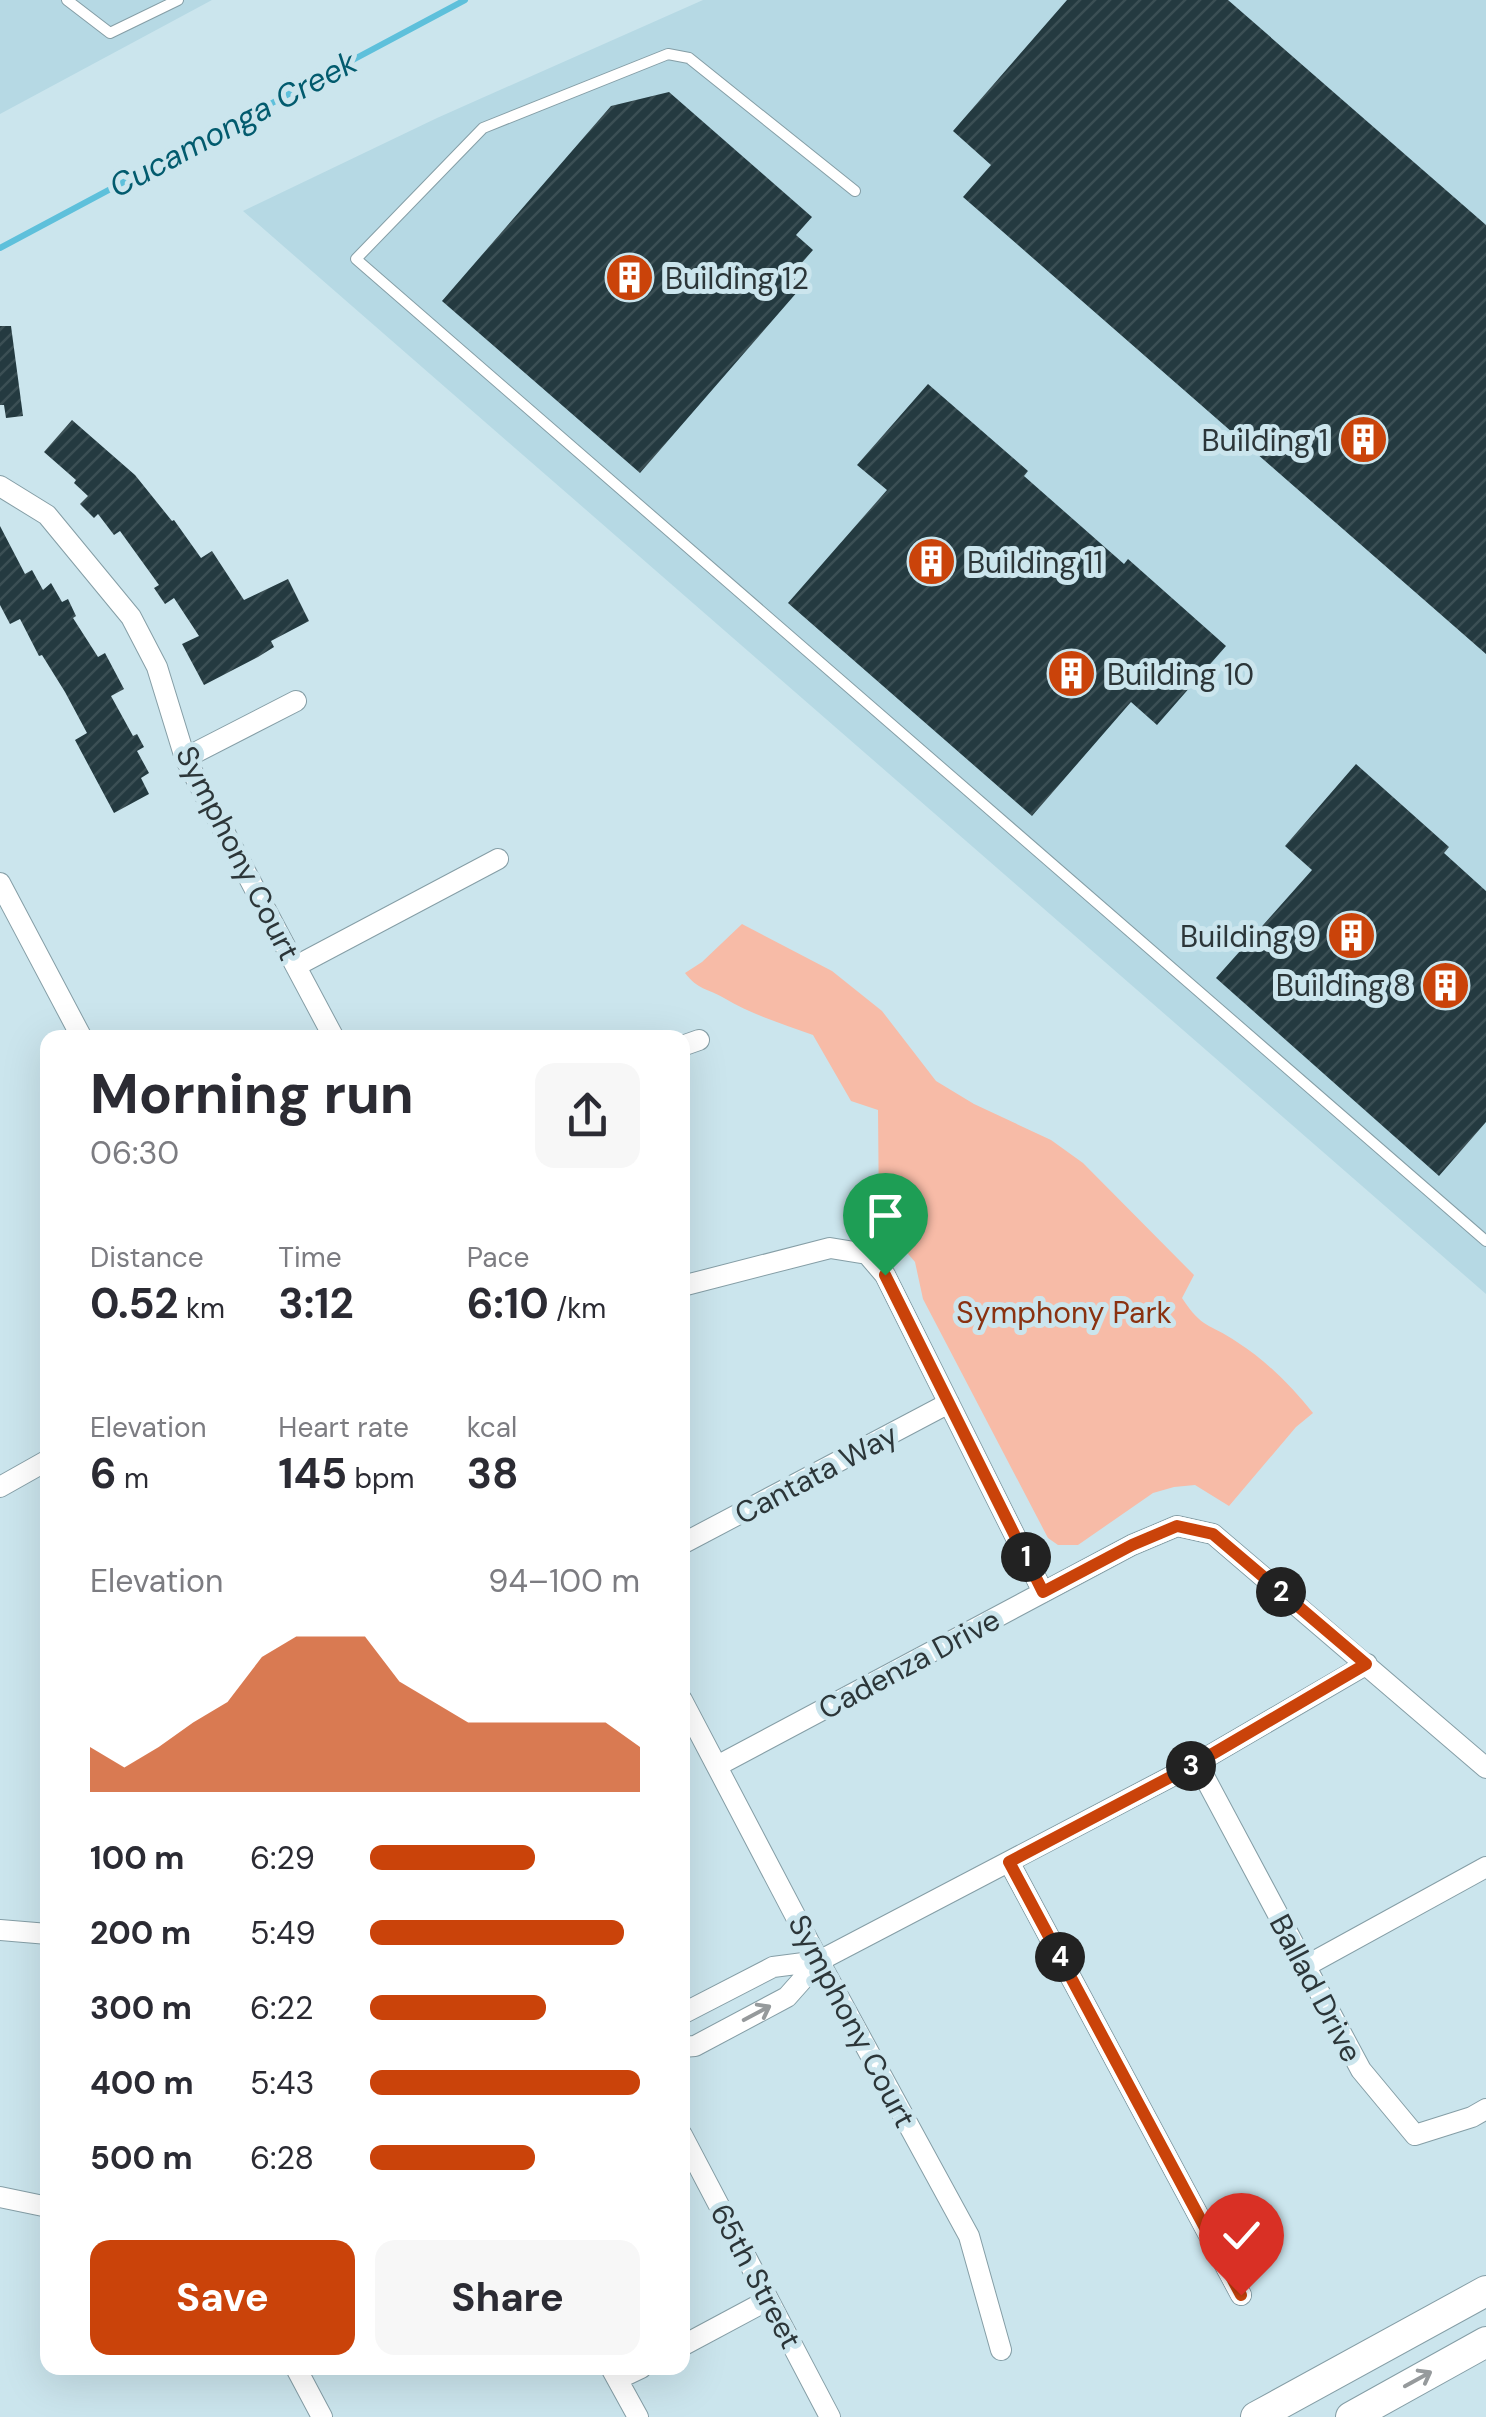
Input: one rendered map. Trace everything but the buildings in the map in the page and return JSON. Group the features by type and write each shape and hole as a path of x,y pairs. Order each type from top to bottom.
{"main road":[{"path":"1256,2417 1486,2291"},
{"path":"1350,2417 1486,2342"}],"street":[{"name":"Symphony Court","path":"0,486 47,515 131,617 157,667 184,758 330,1030"},
{"path":"184,758 296,701"},
{"path":"296,966 498,859"},
{"path":"0,883 78,1030"},
{"path":"690,1284 830,1248 867,1254 885,1275 1043,1592"},
{"name":"Cantata Way","path":"690,1540 949,1404"},
{"path":"0,1486 40,1464"},
{"name":"Cadenza Drive","path":"717,1766 1132,1545 1177,1526 1213,1534 1486,1768"},
{"path":"690,2010 774,1967 819,1961 1197,1763 1366,1664"},
{"name":"Symphony Court","path":"690,1715 969,2236 1001,2350"},
{"name":"Ballad Drive","path":"1197,1763 1361,2070 1414,2135 1486,2109"},
{"path":"1009,1862 1241,2295"},
{"path":"1304,1966 1486,1867"},
{"path":"0,1930 40,1933"},
{"path":"690,2046 787,1998 819,1961"},
{"name":"65th Street","path":"690,2150 830,2417"},
{"path":"0,2197 40,2204"},
{"path":"690,2342 768,2300"},
{"path":"300,2375 322,2417"},
{"path":"616,2375 638,2417"}],"lane":[{"path":"68,0 110,33 178,0"},
{"path":"854,191 689,58 668,54 483,128 356,258 1486,1241"}],"shaded area":[{"path":"0,0 212,0 0,114"},
{"path":"703,0 1486,0 1486,1294 243,211 437,118"}],"green space":[{"name":"Symphony Park","path":"742,924 832,971 882,1011 936,1081 974,1104 1051,1140 1083,1163 1194,1275 1182,1298 1195,1316 1258,1357 1305,1403 1313,1413 1296,1427 1229,1506 1195,1485 1174,1487 1153,1493 1078,1545 1058,1545 1048,1538 923,1299 915,1262 879,1220 878,1110 851,1101 813,1035 746,1009 699,986 685,973"}],"waterway":[{"name":"Cucamonga Creek","path":"0,248 465,0"}],"place":[{"name":"Building 12","path":"630,278"},
{"name":"Building 1","path":"1363,440"},
{"name":"Building 11","path":"932,562"},
{"name":"Building 10","path":"1072,674"},
{"name":"Building 9","path":"1351,936"},
{"name":"Building 8","path":"1446,985"}],"route":[{"path":"885,1275 1043,1592 1177,1526 1213,1534 1366,1664 1197,1763 1009,1862 1241,2295"}]}
